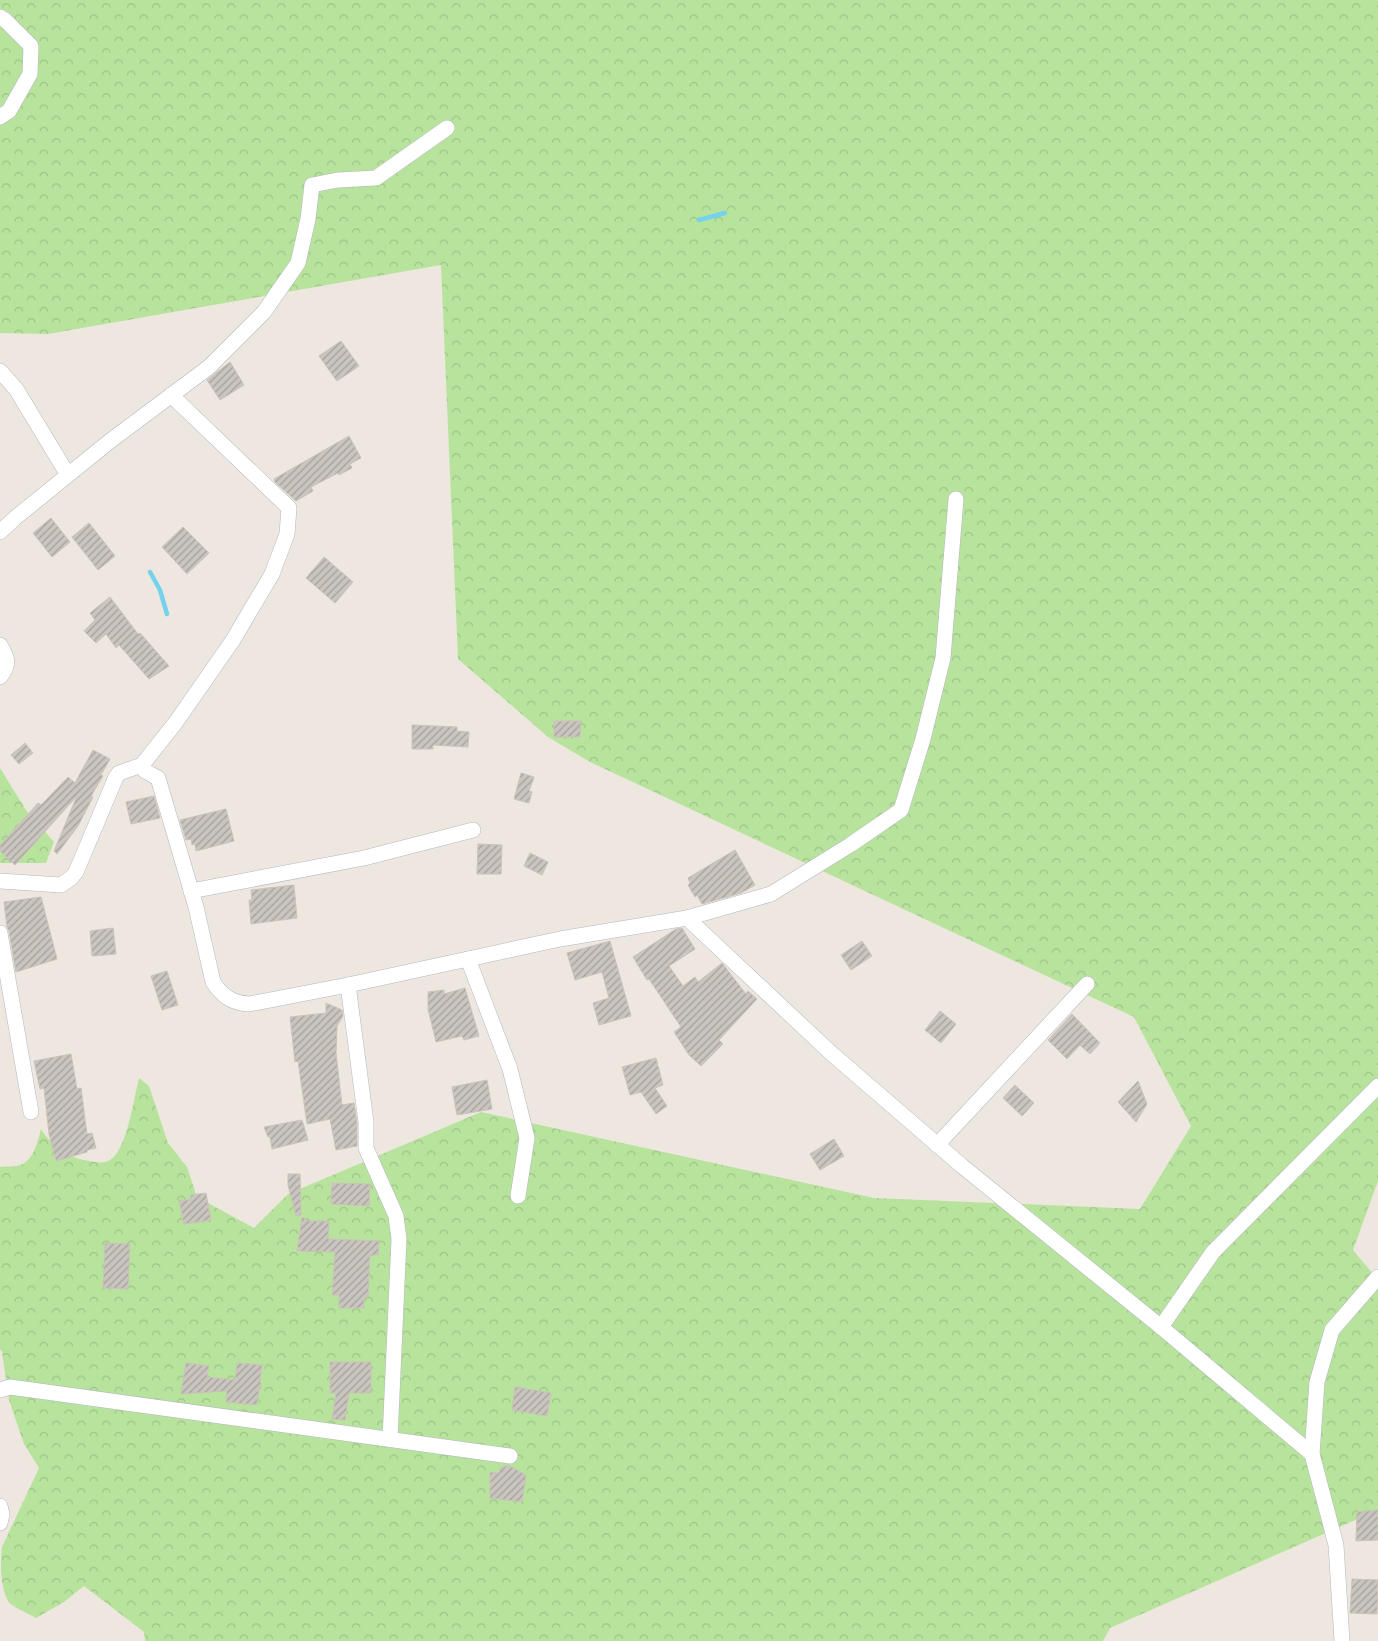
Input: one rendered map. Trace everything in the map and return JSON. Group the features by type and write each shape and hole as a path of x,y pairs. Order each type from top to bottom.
{"street":[{"path":"0,17 31,46 30,74 9,111 0,117"},
{"path":"0,532 68,475 209,367 264,312 298,263 308,219 312,185 338,180 376,178 446,128"},
{"path":"0,370 16,388 68,475"},
{"path":"0,881 61,885 76,872 119,773 142,765 176,722 233,640 272,574 287,534 289,508 172,395"},
{"path":"142,765 145,771 158,778 196,906 213,982 228,999 239,1003 249,1004 348,985 560,939 687,918 771,894 850,845 901,810 943,658 956,499"},
{"path":"0,645 7,661 6,670 0,677"},
{"path":"190,891 364,858 473,830"},
{"path":"687,918 831,1053 937,1145 1312,1454"},
{"path":"0,933 31,1112"},
{"path":"468,959 510,1069 527,1138 518,1196"},
{"path":"937,1145 1087,984"},
{"path":"348,985 366,1122 366,1148 396,1216 399,1239 390,1439"},
{"path":"1160,1327 1213,1252 1378,1086"},
{"path":"1342,1641 1336,1545 1312,1454 1317,1382 1332,1330 1378,1277"},
{"path":"0,1390 10,1387 510,1456"},
{"path":"0,1506 2,1514 0,1523"}],"green space":[{"path":"0,0 1378,0 1378,1181 1353,1250 1378,1280 1378,1510 1110,1628 1103,1641 145,1641 144,1632 84,1586 64,1602 36,1618 11,1604 7,1599 3,1586 1,1569 2,1547 39,1468 24,1444 9,1400 0,1349 0,1167 19,1166 29,1159 35,1149 41,1129 54,1145 71,1156 97,1162 110,1160 121,1146 125,1135 139,1078 149,1086 168,1143 187,1167 197,1197 254,1228 288,1194 481,1112 874,1198 1140,1209 1191,1126 1134,1017 590,762 548,737 458,659 441,265 48,334 0,333"},
{"path":"0,768 26,810 54,842 46,863 0,863"}],"building":[{"path":"341,341 359,366 337,381 319,356"},
{"path":"230,362 244,385 220,400 207,380"},
{"path":"349,436 361,458 350,464 352,468 311,487 313,491 296,501 275,482 274,479"},
{"path":"51,518 70,542 52,557 33,533"},
{"path":"89,523 115,556 98,570 72,537"},
{"path":"183,527 209,553 187,574 162,547"},
{"path":"324,557 353,582 335,603 306,578"},
{"path":"110,597 138,634 140,633 169,666 149,679 119,645 116,648 106,634 96,643 84,631 95,620 90,613"},
{"path":"554,721 581,721 580,737 554,737"},
{"path":"412,725 457,727 457,731 469,732 468,747 433,745 433,749 412,749"},
{"path":"25,743 33,753 19,764 11,755"},
{"path":"93,750 110,759 78,826 57,854 54,851 77,796 15,865 0,851 0,845 38,803 41,805 68,777 75,783"},
{"path":"521,773 534,777 529,791 532,792 529,803 514,799"},
{"path":"154,796 160,818 131,824 126,802"},
{"path":"226,809 234,841 196,851 195,844 192,845 191,839 186,840 180,820"},
{"path":"478,844 502,845 501,874 477,874"},
{"path":"735,850 755,885 741,893 702,904 688,885 690,883 688,878"},
{"path":"530,853 548,862 542,875 524,866"},
{"path":"294,885 297,918 251,924 249,900 252,900 251,890"},
{"path":"41,897 57,959 16,972 4,902"},
{"path":"113,928 116,954 92,956 90,931"},
{"path":"682,928 695,949 669,966 683,986 695,977 698,982 722,963 746,994 748,991 757,999 719,1040 723,1044 701,1066 689,1055 674,1032 681,1027 633,957 676,929"},
{"path":"610,941 631,1016 599,1025 593,1003 609,998 602,972 575,980 567,953"},
{"path":"862,941 872,956 851,970 841,955"},
{"path":"167,971 178,1005 162,1010 151,976"},
{"path":"465,988 479,1036 464,1040 462,1036 436,1042 428,1009 428,992 444,990 444,994"},
{"path":"326,1003 342,1010 343,1016 337,1026 336,1053 342,1105 354,1103 357,1123 357,1146 336,1150 330,1119 307,1124 298,1061 295,1062 290,1017 326,1013"},
{"path":"940,1011 956,1024 941,1043 925,1030"},
{"path":"1072,1014 1100,1043 1090,1054 1080,1045 1067,1059 1048,1040"},
{"path":"71,1054 77,1089 81,1088 87,1134 92,1133 96,1148 56,1161 49,1134 44,1088 40,1089 34,1061"},
{"path":"656,1058 663,1085 655,1088 667,1106 656,1114 641,1092 630,1095 622,1067"},
{"path":"487,1080 492,1109 457,1115 452,1087"},
{"path":"1138,1081 1147,1104 1136,1122 1118,1102"},
{"path":"1015,1085 1034,1103 1022,1116 1003,1098"},
{"path":"302,1120 308,1140 272,1149 270,1137 268,1137 264,1127"},
{"path":"834,1139 844,1156 820,1170 810,1154"},
{"path":"288,1174 300,1174 301,1215 296,1216 288,1185"},
{"path":"332,1183 370,1184 369,1206 331,1204"},
{"path":"206,1193 211,1220 184,1224 179,1200 190,1200 191,1195"},
{"path":"302,1217 309,1221 329,1221 328,1239 379,1241 378,1255 370,1255 368,1297 364,1297 364,1308 339,1308 339,1295 332,1295 335,1252 297,1251"},
{"path":"105,1243 130,1244 128,1289 103,1288"},
{"path":"330,1362 371,1362 371,1393 349,1393 345,1420 332,1419 336,1393 330,1393"},
{"path":"186,1363 209,1366 207,1377 235,1380 237,1363 262,1365 261,1389 259,1389 257,1405 226,1402 227,1391 181,1394"},
{"path":"515,1387 551,1393 547,1416 512,1410"},
{"path":"510,1466 526,1475 522,1502 490,1498 490,1472 499,1473 500,1468"},
{"path":"1378,1510 1378,1540 1356,1541 1357,1512"},
{"path":"1352,1579 1378,1580 1377,1614 1350,1613"}],"waterway":[{"path":"699,220 725,213"},
{"path":"150,572 160,590 167,614"}]}
